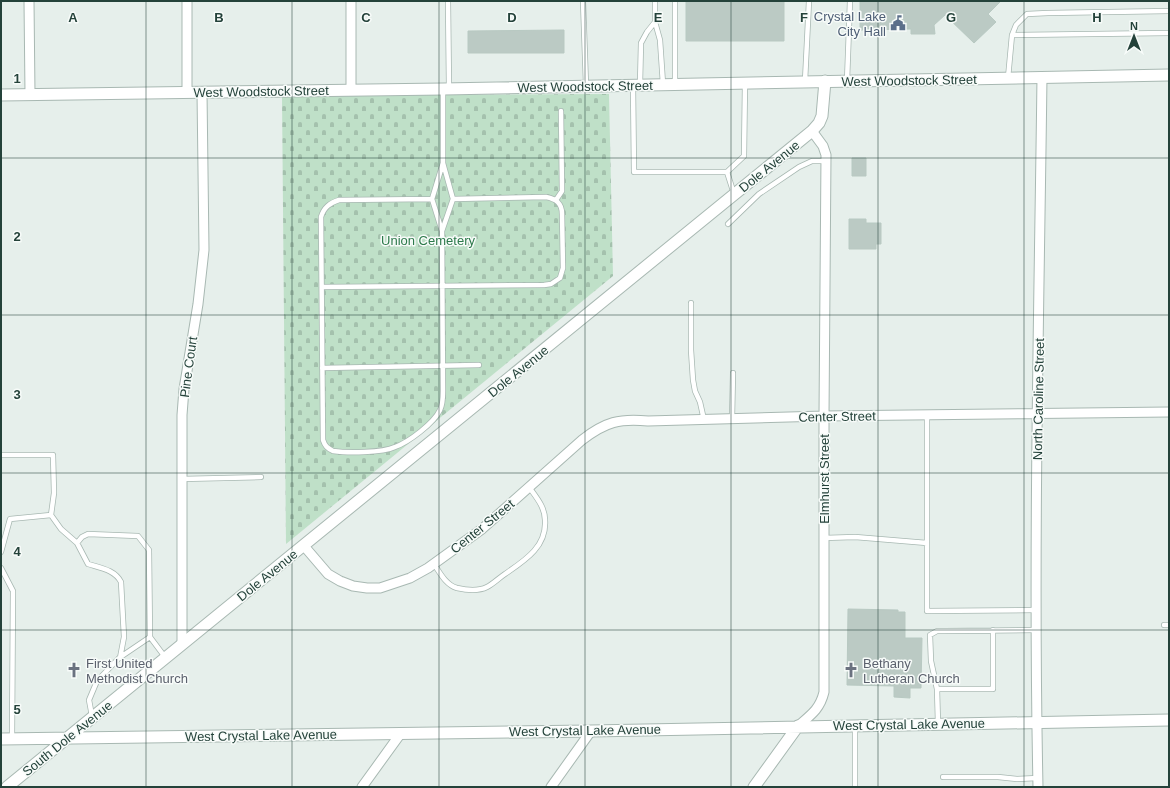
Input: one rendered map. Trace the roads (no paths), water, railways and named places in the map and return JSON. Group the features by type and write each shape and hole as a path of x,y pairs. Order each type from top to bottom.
{"street":[{"path":"29,1 30,94"},
{"path":"187,1 187,92"},
{"path":"351,1 352,90"},
{"name":"West Woodstock Street","path":"1,95 1008,78 1169,73"},
{"name":"North Caroline Street","path":"1038,783 1037,414 1042,77"},
{"name":"Dole Avenue","path":"182,643 304,546 812,130 819,123 822,116 825,81"},
{"name":"Pine Court","path":"182,643 182,430 184,389 198,304 204,250 202,92"},
{"name":"Elmhurst Street","path":"798,726 811,716 821,703 824,692 826,155 823,146 812,130"},
{"name":"Center Street","path":"304,546 328,574 340,581 367,588 380,588 410,578 434,564 482,529 582,440 605,424 618,421 824,416 1169,412"},
{"name":"South Dole Avenue","path":"7,787 182,643"},
{"name":"West Crystal Lake Avenue","path":"7,739 591,731 938,723 1169,720"},
{"path":"754,787 798,726"},
{"path":"551,787 591,731"},
{"path":"362,787 401,733"}],"lane":[{"path":"432,199 339,200 329,204 322,212 323,440 324,445 328,449 339,452 388,449 402,444 434,419 441,408 444,391 442,231 432,199 443,163 448,1"},
{"path":"584,1 586,85"},
{"path":"655,1 655,22 660,40 663,84"},
{"path":"675,1 675,84"},
{"path":"805,81 809,1"},
{"path":"848,80 850,1"},
{"path":"1008,78 1012,35 1016,25 1027,14 1169,10"},
{"path":"655,22 641,43 636,84 634,172 727,172 744,156 745,82"},
{"path":"1012,35 1169,33"},
{"path":"556,200 562,191 561,111"},
{"path":"728,224 759,194 799,167 812,161 826,161"},
{"path":"442,231 453,199 443,163"},
{"path":"727,172 734,194"},
{"path":"322,287 544,285 551,284 560,278 563,268 562,208 560,203 556,200 546,197 453,199"},
{"path":"692,303 691,350 693,380 704,420"},
{"path":"322,368 479,365"},
{"path":"732,419 733,373"},
{"path":"926,415 927,611 1037,610"},
{"path":"1,456 53,455 54,494 50,516 60,529 77,543 88,564 106,569 118,575 122,582 124,637 120,658"},
{"path":"182,479 261,477"},
{"path":"434,564 448,583 456,588 472,590 487,587 527,558 538,547 543,534 545,521 543,509 529,487"},
{"path":"1,552 10,519 50,516"},
{"path":"77,543 82,537 88,534 138,536 149,550 150,637 165,657"},
{"path":"824,538 855,537 927,542"},
{"path":"1,568 13,591 7,739"},
{"path":"938,723 937,689 930,661 930,635 937,631 945,630 1037,630"},
{"path":"937,689 993,689 993,630"},
{"path":"92,718 89,700 97,681 120,658 150,637"},
{"path":"855,725 855,787"},
{"path":"942,777 998,777 1038,783"}],"place":[{"name":"Crystal Lake City Hall","path":"898,23"},
{"name":"First United Methodist Church","path":"74,670"},
{"name":"Bethany Lutheran Church","path":"851,670"}],"park label":[{"name":"Union Cemetery","path":"428,240"}]}
